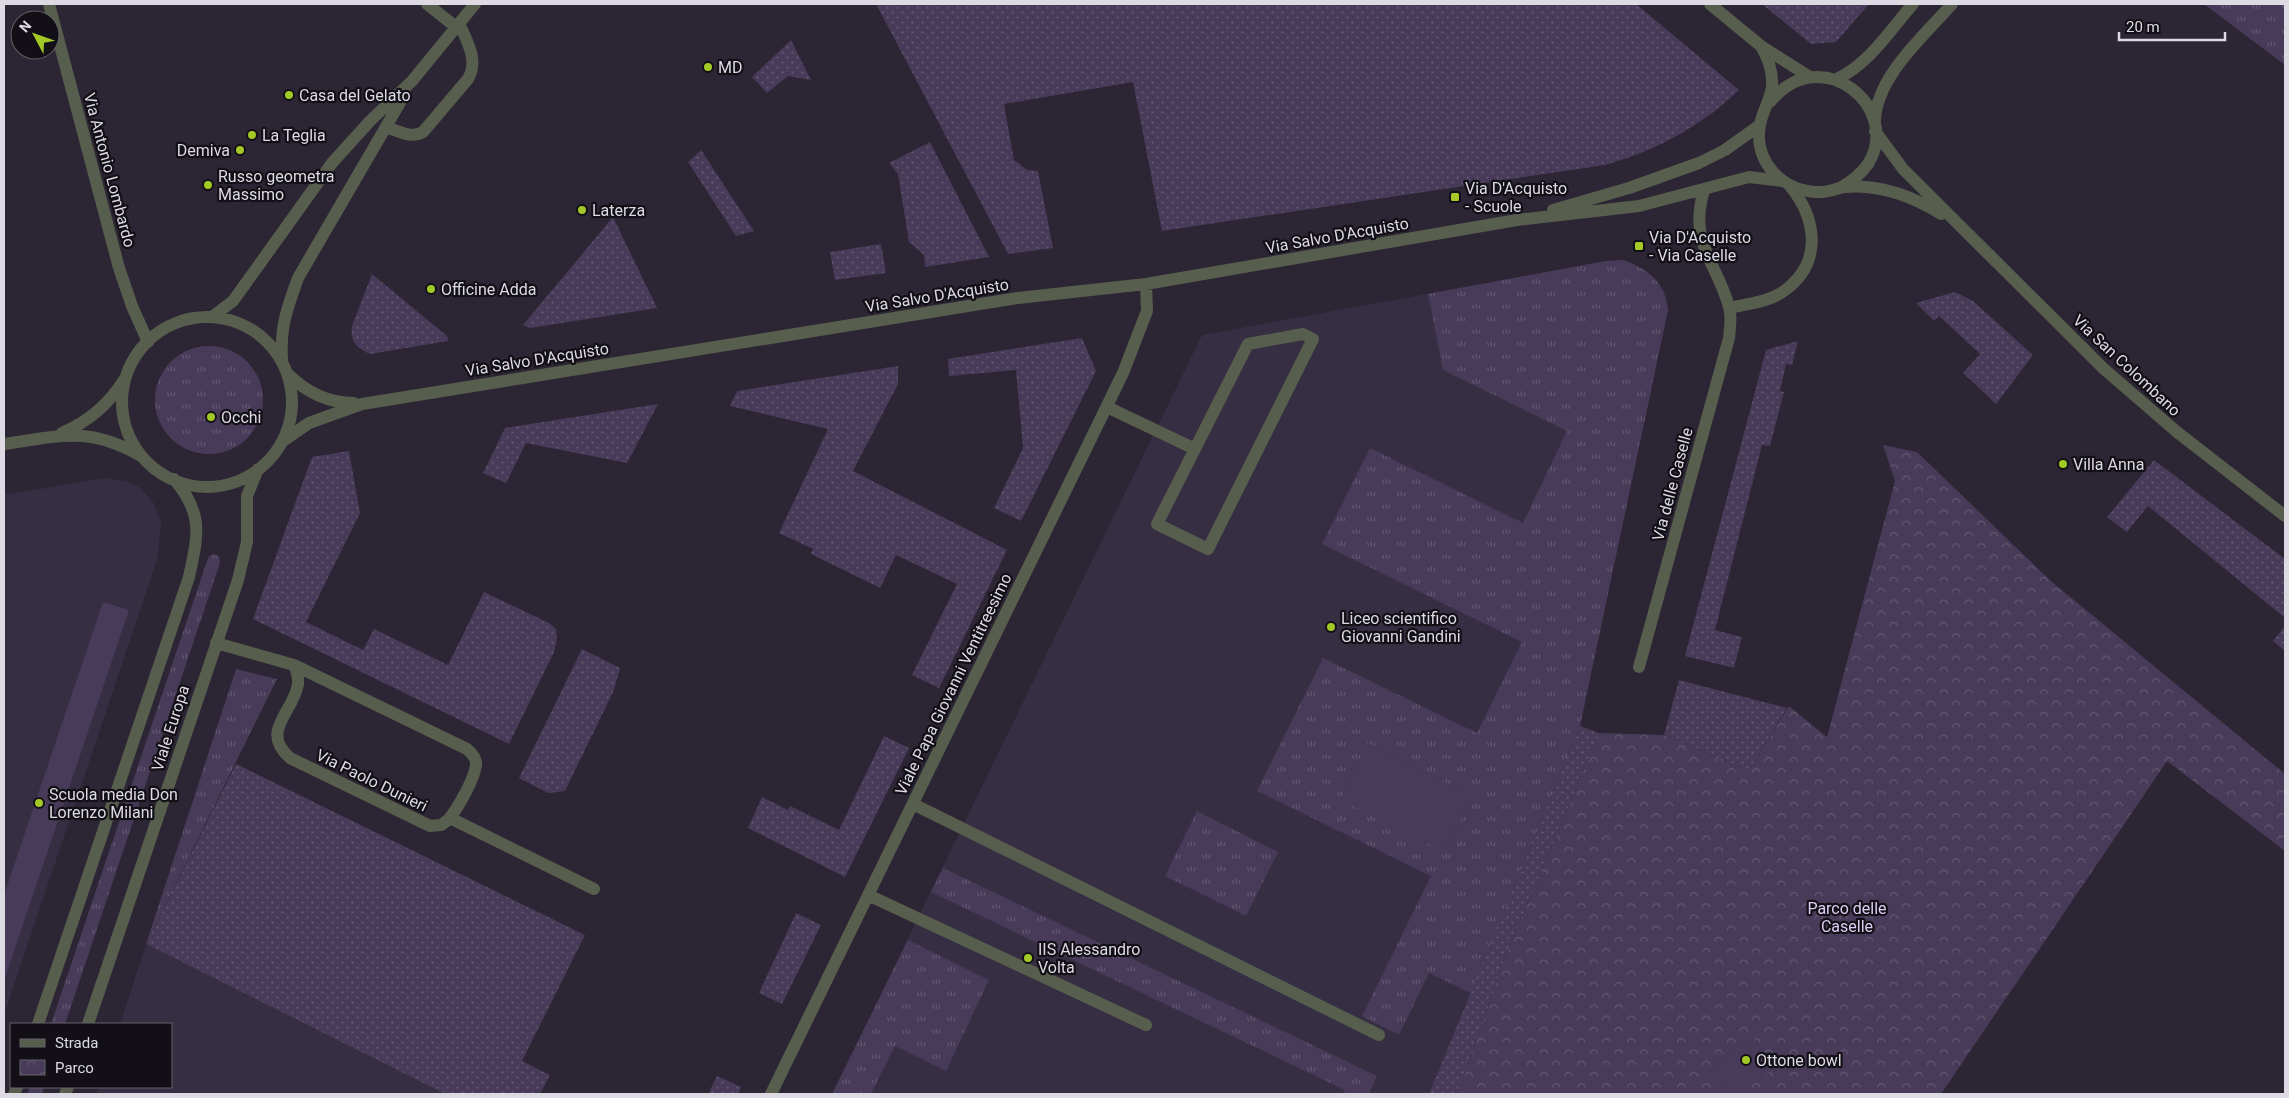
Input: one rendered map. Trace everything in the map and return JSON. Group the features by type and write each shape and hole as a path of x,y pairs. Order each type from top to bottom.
{"street":[{"name":"Via Antonio Lombardo","path":"49,4 121,274 132,306 148,342"},
{"path":"386,127 416,136 423,132 468,79 472,71 473,62 458,25 427,4"},
{"path":"212,317 233,301 332,163 370,121 412,81 475,4"},
{"name":"Via San Colombano","path":"1710,4 1761,46 1810,77"},
{"path":"1836,79 1852,71 1864,61 1913,4"},
{"path":"1842,188 1857,177 1868,163 1875,144 1875,112 1884,86 1952,4"},
{"name":"Via San Colombano","path":"1761,46 1768,57 1772,87 1760,125 1759,143 1764,160 1775,175 1786,183 1807,192 1825,192 1863,186 1882,189 1927,205 1958,225"},
{"name":"Via San Colombano","path":"1766,106 1780,90 1797,80 1810,77 1836,79 1854,89 1868,105 1875,127 1903,169 1958,225 2104,369 2177,432 2285,516"},
{"path":"4,444 70,434 90,435 115,443 141,456 162,474 188,485 216,487 243,480 266,464 283,441 291,414 291,386 284,366 280,337 286,311 298,278 412,81"},
{"name":"Via Salvo D'Acquisto","path":"1517,220 1629,188 1699,163 1725,150 1760,125"},
{"name":"Via Salvo D'Acquisto","path":"283,441 309,423 362,404 1018,298 1146,284 1517,220 1640,206 1749,177 1786,183"},
{"path":"1730,308 1773,297 1784,291 1800,275 1810,255 1812,235 1802,201 1786,183"},
{"name":"Via delle Caselle","path":"1639,668 1729,338 1730,308 1702,245 1700,208 1704,190"},
{"name":"Viale Papa Giovanni Ventitreesimo","path":"771,1094 1107,407 1147,311 1146,284"},
{"path":"53,437 85,421 100,410 114,395 126,377 138,352 159,332 184,320 212,317 240,323 264,338 284,366"},
{"path":"1302,334 1313,339 1208,549 1157,524 1195,449 1248,344 1302,334"},
{"name":"Via Salvo D'Acquisto","path":"284,366 298,384 314,395 346,403 362,404"},
{"path":"126,377 122,405 127,432 141,456"},
{"path":"1107,407 1195,449"},
{"name":"Viale Europa","path":"88,1023 243,561 246,542 247,496 258,469"},
{"name":"Viale Europa","path":"38,1023 188,577 196,544 196,515 187,494 174,479"},
{"path":"216,643 294,664 467,749 474,756 476,765 473,776 450,818 594,890"},
{"name":"Via Paolo Dunieri","path":"294,664 298,684 280,723 278,736 278,745 283,752 290,758 430,826 441,825 450,818"},
{"path":"913,804 1379,1035"},
{"path":"868,895 1146,1025"}],"shaded area":[{"name":"Liceo scientifico Giovanni Gandini","path":"1624,260 1643,268 1656,281 1666,293 1668,310 1580,726 1429,1094 832,1094 1202,335 1606,261"},
{"name":"Scuola media Don Lorenzo Milani","path":"105,478 130,482 140,488 153,502 161,521 158,557 4,1015 4,495"},
{"path":"146,944 445,1094 97,1094 99,1088 172,1088 172,1023 120,1023"}],"green space":[{"path":"876,4 1636,4 1739,90 1709,115 1677,136 1642,152 1605,165 1162,231 1133,82 1004,104 1014,160 1027,170 1038,171 1053,248 1008,254"},
{"path":"1762,4 1869,4 1836,42 1811,44"},
{"path":"2204,4 2285,4 2285,65"},
{"path":"791,40 811,80 788,76 767,93 752,77"},
{"path":"930,142 989,257 925,267 924,255 909,242 898,174 889,163"},
{"path":"701,150 754,231 736,236 688,162"},
{"path":"613,217 657,308 530,328 523,325"},
{"path":"881,244 886,273 835,280 830,252"},
{"path":"1624,260 1641,268 1654,278 1663,292 1668,310 1580,726 1471,993 1429,973 1399,1035 1362,1016 1431,876 1257,791 1323,658 1477,733 1522,642 1322,544 1370,448 1523,523 1567,431 1443,370 1428,294 1606,261"},
{"path":"372,274 447,336 448,341 370,354 361,349 353,340 352,326"},
{"path":"1955,292 1973,301 2033,355 1996,404 1963,373 1980,354 1939,316 1934,321 1916,303"},
{"path":"1082,338 1096,371 1021,521 994,508 1023,448 1016,370 949,376 948,359"},
{"path":"1798,341 1792,365 1786,364 1780,391 1784,392 1770,446 1762,445 1715,630 1742,637 1734,668 1685,656 1766,350"},
{"path":"209,346 229,351 247,362 258,380 263,400 258,420 247,438 229,449 209,454 189,449 171,438 160,420 155,400 160,380 171,362 189,351"},
{"path":"898,366 898,384 853,471 1007,550 939,688 912,675 957,584 896,555 880,588 811,554 813,549 779,533 828,429 730,406 737,391"},
{"path":"658,404 627,463 526,443 506,483 483,473 505,428"},
{"name":"Parco delle Caselle","path":"1883,445 1917,452 2052,582 2285,774 2285,851 2167,761 1941,1094 1458,1094 1504,960 1599,733 1664,735 1749,770 1789,706 1827,737 1895,481"},
{"path":"349,451 360,513 306,622 363,650 374,629 448,665 484,592 549,623 556,629 557,638 554,652 509,744 253,619 312,457"},
{"path":"2154,460 2285,559 2285,618 2148,506 2127,532 2107,517"},
{"path":"215,554 219,557 220,563 65,1023 51,1023 207,561 209,556"},
{"path":"103,602 129,610 4,981 4,895"},
{"path":"2285,626 2285,651 2273,641"},
{"path":"582,649 620,668 614,690 565,791 548,793 519,778"},
{"path":"236,669 277,679 146,944"},
{"path":"1679,680 1787,708 1749,770 1664,735"},
{"path":"1580,726 1599,733 1504,960 1458,1094 1429,1094"},
{"path":"884,736 909,748 845,877 748,828 762,797 788,810 790,806 839,830"},
{"path":"1368,743 1473,796 1444,852 1340,800"},
{"path":"236,764 585,935 522,1061 550,1075 540,1094 445,1094 146,944"},
{"path":"1197,811 1278,852 1246,916 1165,876"},
{"path":"943,868 1377,1076 1369,1094 1344,1094 1345,1090 931,892"},
{"path":"796,913 821,925 782,1004 759,993"},
{"path":"908,940 989,980 946,1071 895,1046 871,1094 832,1094"},
{"name":"Ottone bowl","path":"1754,1038 1776,1067 1752,1085 1744,1094 1721,1094 1724,1090 1712,1070 1726,1054"},
{"path":"717,1076 741,1087 738,1094 708,1094"},
{"path":"30,1088 44,1088 42,1094 27,1094"}],"place":[{"name":"MD","path":"708,67"},
{"name":"Casa del Gelato","path":"289,95"},
{"name":"La Teglia","path":"252,135"},
{"name":"Demiva","path":"240,150"},
{"name":"Russo geometra Massimo","path":"208,185"},
{"name":"Via D'Acquisto - Scuole","path":"1455,197"},
{"name":"Laterza","path":"582,210"},
{"name":"Via D'Acquisto - Via Caselle","path":"1639,246"},
{"name":"Officine Adda","path":"431,289"},
{"name":"Occhi","path":"211,417"},
{"name":"Villa Anna","path":"2063,464"},
{"name":"Liceo scientifico Giovanni Gandini","path":"1331,627"},
{"name":"Scuola media Don Lorenzo Milani","path":"39,803"},
{"name":"IIS Alessandro Volta","path":"1028,958"},
{"name":"Ottone bowl","path":"1746,1060"}]}
